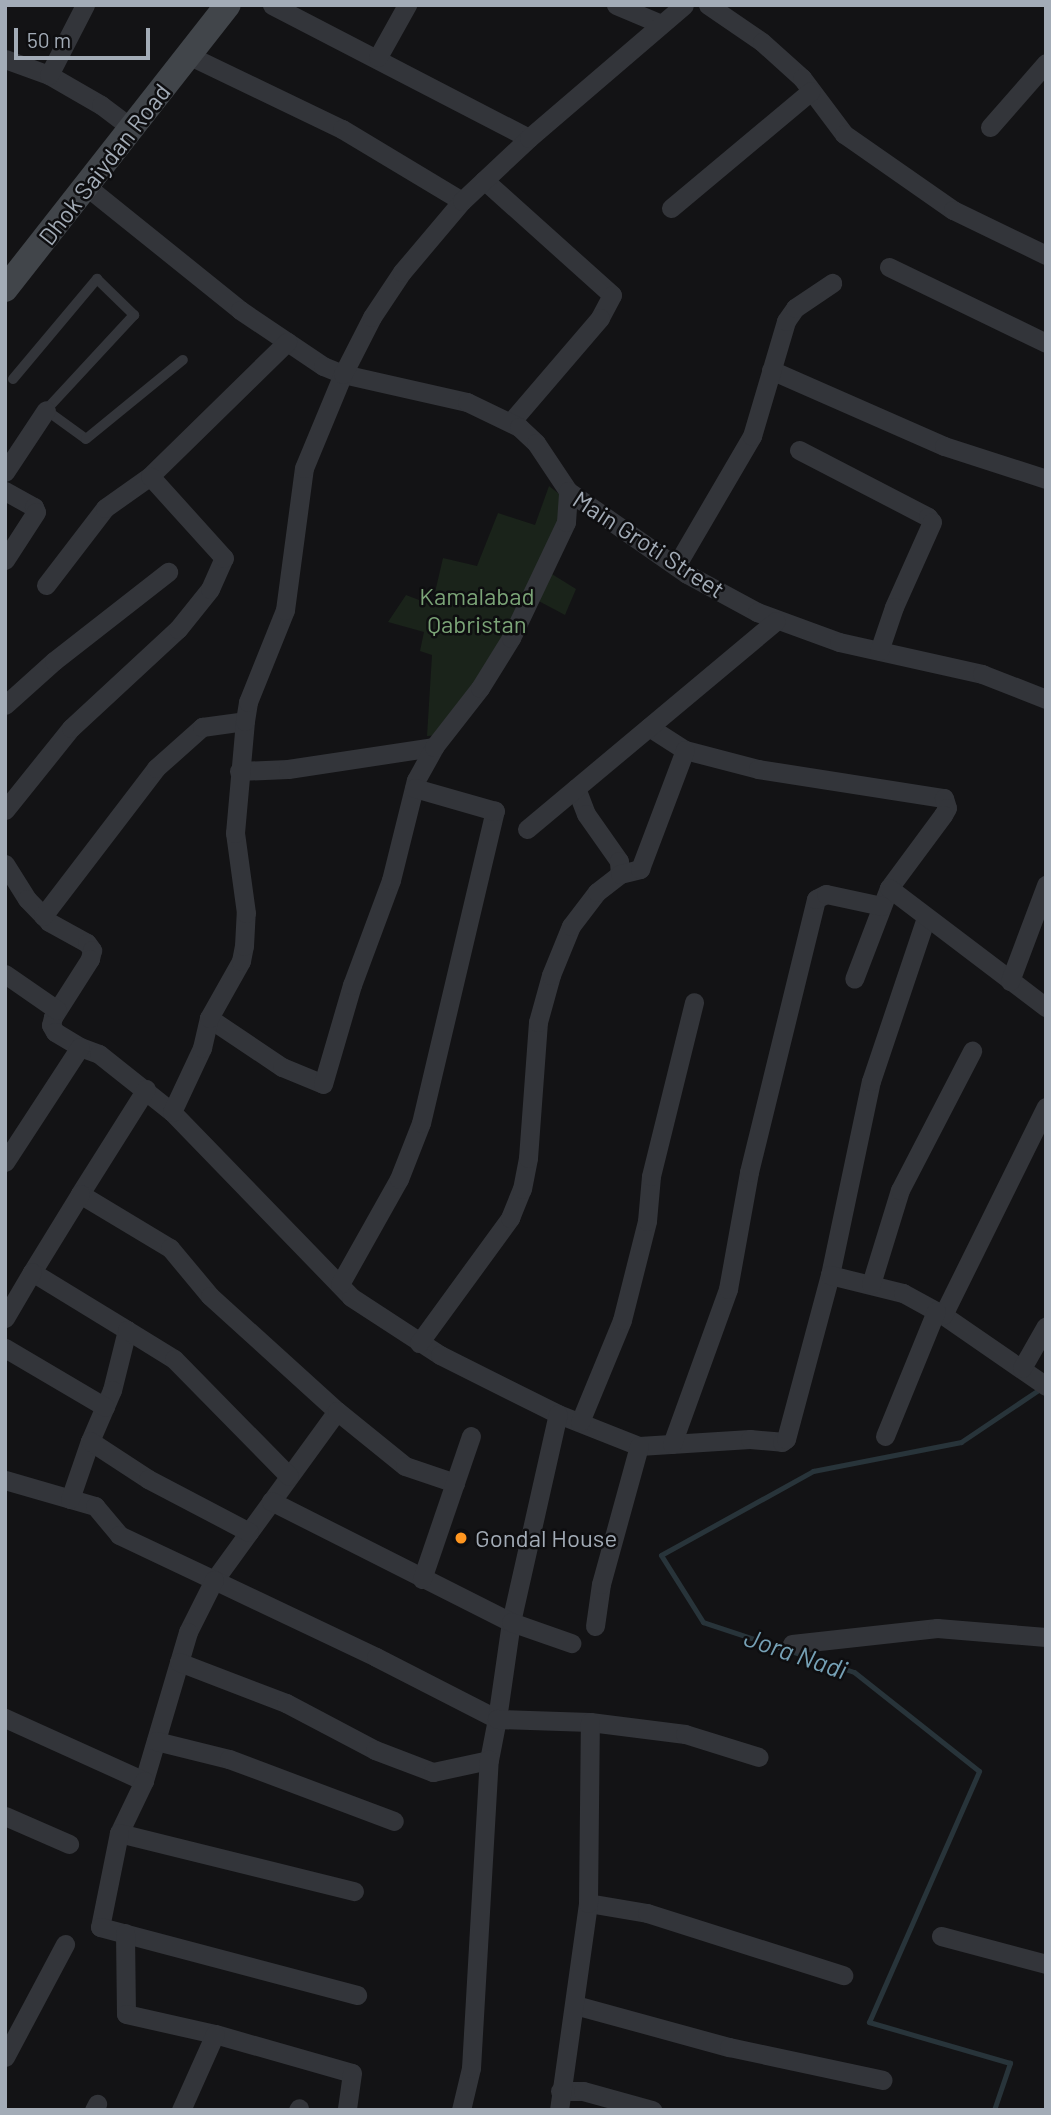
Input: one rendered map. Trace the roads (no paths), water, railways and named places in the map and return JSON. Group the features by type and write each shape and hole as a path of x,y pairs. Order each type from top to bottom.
{"main road":[{"name":"Dhok Saiydan Road","path":"8,281 229,5"}],"street":[{"path":"49,75 85,5"},
{"path":"272,5 378,57 529,138"},
{"path":"378,57 407,5"},
{"path":"616,5 661,24"},
{"path":"172,1112 202,1048 209,1018 241,961 246,913 235,833 239,771 248,702 285,610 304,468 342,374 372,317 402,272 462,201 529,138 684,5"},
{"path":"708,5 762,42 802,78 844,134 953,210 1046,255"},
{"path":"190,56 342,129 462,201"},
{"path":"5,59 49,75 101,105 131,128"},
{"path":"990,127 1046,63"},
{"path":"671,208 811,91"},
{"path":"484,180 612,295 600,318 511,422"},
{"name":"Main Groti Street","path":"86,186 240,310 323,366 342,374 467,402 511,422 536,443 568,491 676,566 776,621 879,651 982,674 1046,699"},
{"path":"890,267 1046,343"},
{"path":"676,566 752,436 791,314 832,283"},
{"path":"46,584 105,508 149,476 287,342"},
{"path":"771,370 944,446 1046,479"},
{"path":"5,472 46,410"},
{"path":"799,450 928,517 932,522 894,607 879,651"},
{"path":"5,810 71,728 178,629 210,589 224,558 149,476"},
{"path":"5,491 34,507 36,512 5,560"},
{"path":"209,1018 282,1067 323,1084 352,985 391,880 414,788 434,747 480,688 511,638 566,522 568,491"},
{"path":"5,705 54,661 168,572"},
{"path":"527,829 776,621"},
{"path":"43,916 156,768 202,727 245,721"},
{"path":"649,727 685,750 758,769 944,798 947,808 943,816 885,897 854,979"},
{"path":"239,771 288,769 434,747"},
{"path":"419,1343 513,1208 522,1189 528,1158 538,1022 551,975 571,926 597,892 620,874 640,869 685,750"},
{"path":"340,1284 399,1179 421,1123 495,811 414,788"},
{"path":"576,788 586,814 619,861 620,874"},
{"path":"5,864 27,899 43,916 88,943 92,950 90,959 57,1010 51,1025 55,1032 80,1047 99,1054 172,1112 351,1297 419,1343 558,1414 639,1446 750,1439 782,1442 786,1439 830,1275 871,1082 926,918"},
{"path":"1010,981 1046,886"},
{"path":"672,1444 728,1289 749,1172 816,898 826,894 885,897 926,918 1046,1007"},
{"path":"5,974 57,1010"},
{"path":"580,1422 613,1349 622,1320 647,1221 651,1176 694,1002"},
{"path":"5,1162 80,1047"},
{"path":"871,1284 900,1190 972,1051"},
{"path":"5,1318 146,1089"},
{"path":"885,1436 940,1313 1046,1107"},
{"path":"80,1194 170,1248 210,1296 337,1411 405,1466 455,1483"},
{"path":"32,1272 174,1359 289,1476"},
{"path":"830,1275 896,1290 940,1313 1046,1386"},
{"path":"1022,1368 1046,1326"},
{"path":"69,1499 104,1407 127,1330"},
{"path":"5,1348 104,1407"},
{"path":"337,1411 214,1580 188,1632 144,1781 119,1833 100,1927 357,1995"},
{"path":"461,2110 471,2068 489,1760 498,1719 510,1622 558,1414"},
{"path":"422,1579 471,1436"},
{"path":"90,1441 148,1479 249,1532"},
{"path":"595,1626 601,1584 639,1446"},
{"path":"5,1480 95,1506 119,1535 376,1657 498,1719 590,1722 685,1734 759,1757"},
{"path":"271,1501 510,1622 571,1643"},
{"path":"792,1644 937,1628 1046,1637"},
{"path":"179,1662 286,1703 374,1750 433,1772 489,1760"},
{"path":"5,1718 144,1781"},
{"path":"560,2101 588,1903 590,1722"},
{"path":"156,1741 229,1759 394,1821"},
{"path":"5,1816 69,1844"},
{"path":"119,1833 354,1891"},
{"path":"588,1903 647,1913 843,1975"},
{"path":"125,1933 126,2014 215,2034 352,2073 347,2110"},
{"path":"941,1936 1046,1965"},
{"path":"5,2057 65,1944"},
{"path":"575,2005 729,2047 883,2080"},
{"path":"181,2110 215,2034"},
{"path":"560,2101 583,2091 652,2110"}],"lane":[{"path":"13,379 97,279 134,315 46,410 86,439 183,360"}],"waterway":[{"name":"Jora Nadi","path":"994,2110 1010,2063 869,2022 979,1771 854,1672 703,1622 661,1555 813,1471 961,1442 1040,1389"}],"place":[{"name":"Gondal House","path":"461,1538"}],"park label":[{"name":"Kamalabad Qabristan","path":"477,610"}]}
